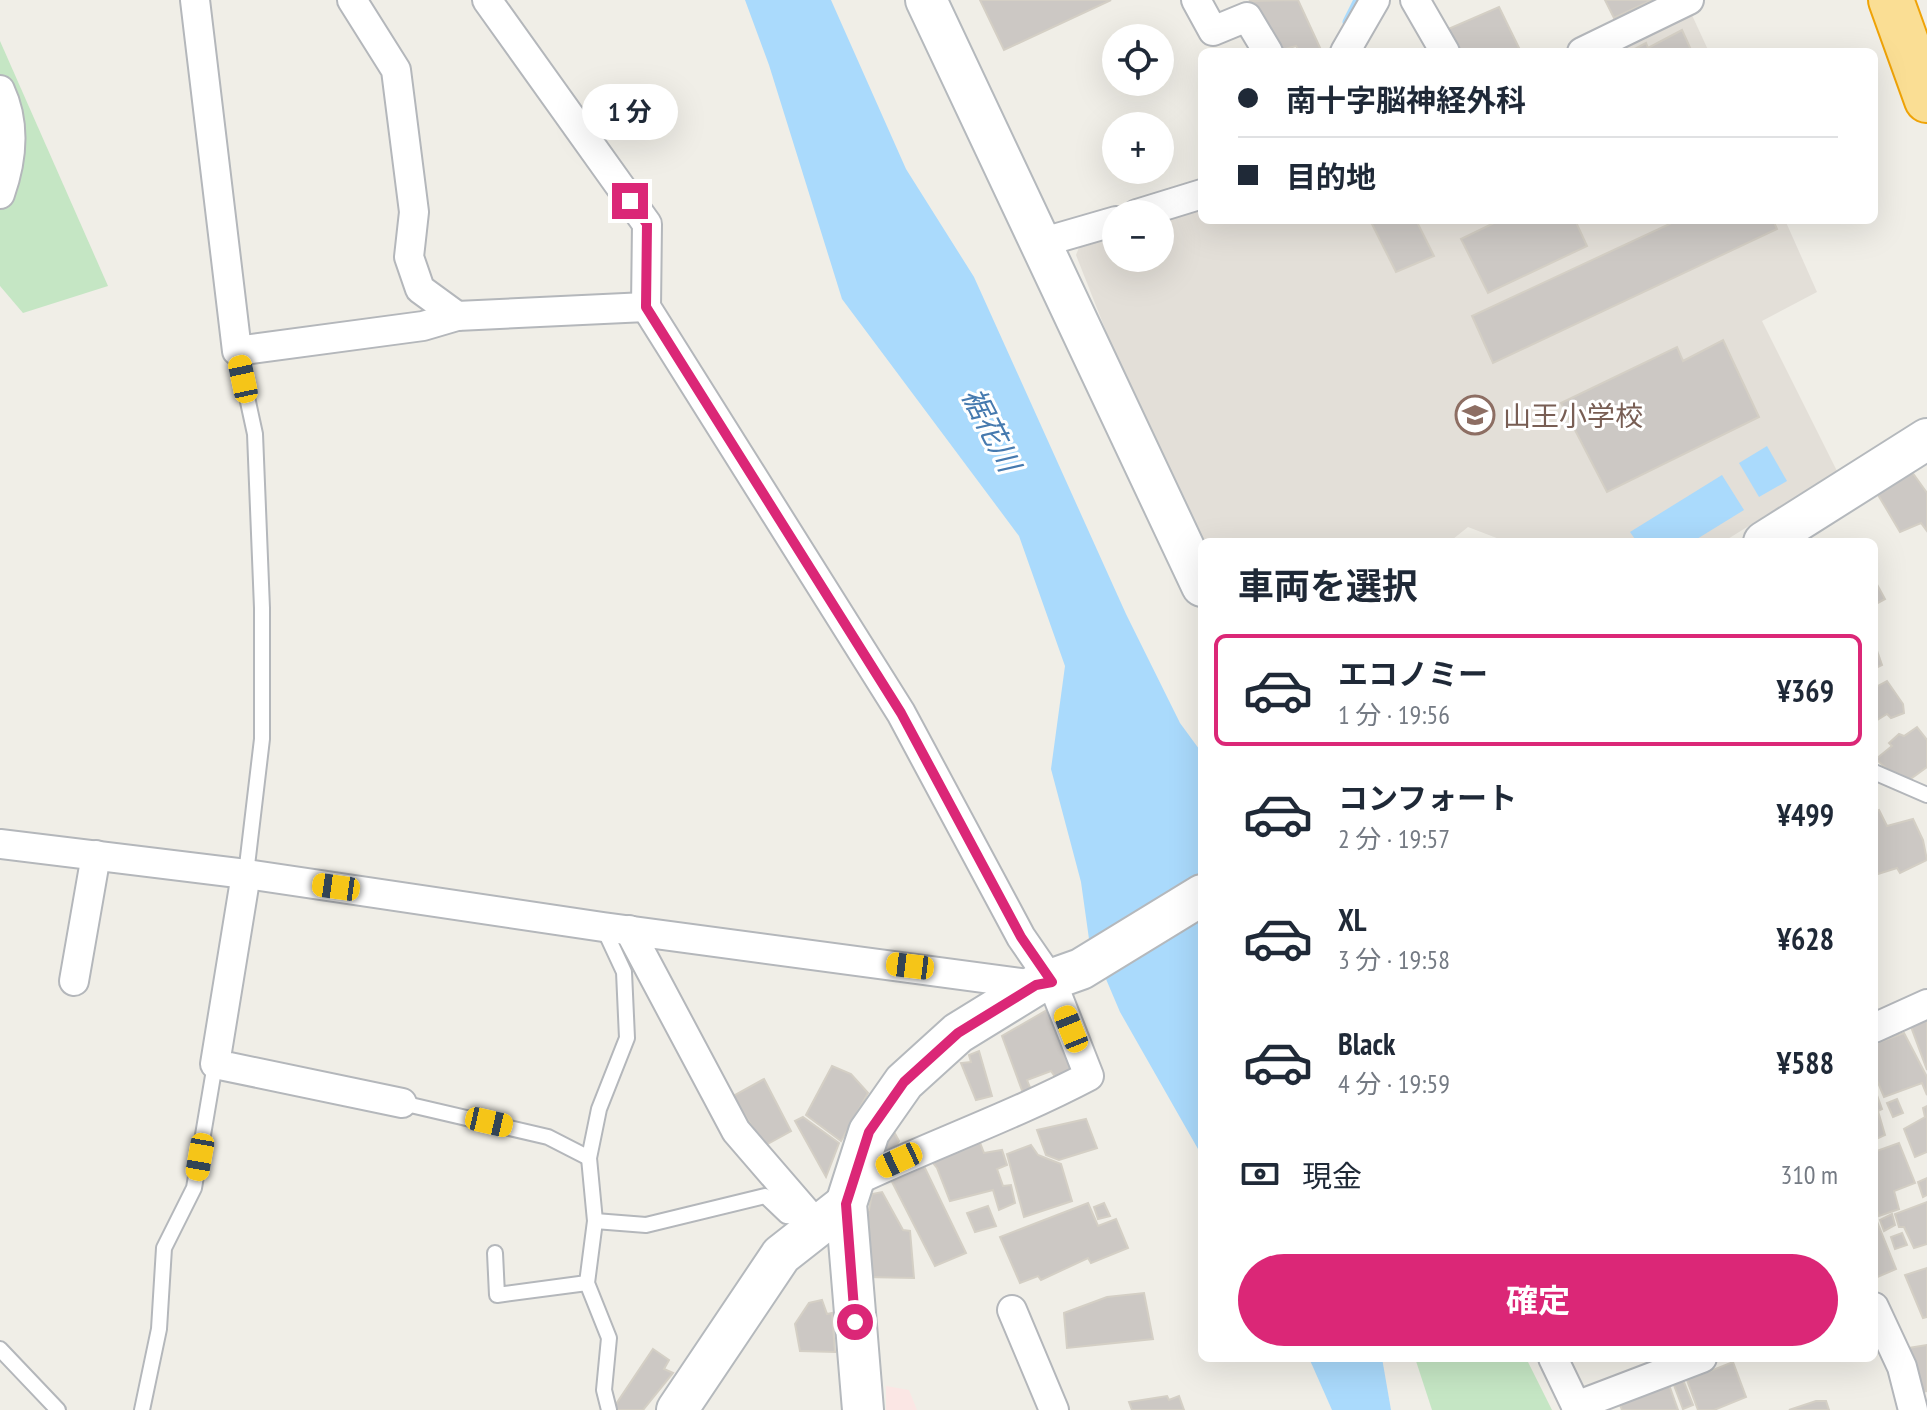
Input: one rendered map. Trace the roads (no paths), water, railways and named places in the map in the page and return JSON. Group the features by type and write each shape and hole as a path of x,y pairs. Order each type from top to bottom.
{"highway":[{"path":"1891,0 1927,100"}],"street":[{"path":"195,0 237,351 423,326 457,316 646,307"},
{"path":"352,0 396,70 414,212 409,257 420,289 457,316"},
{"path":"487,0 647,224 646,307 901,713 1021,937 1057,979 1089,1076 1039,1102 938,1142 834,1206 781,1255 677,1410"},
{"path":"926,0 1198,578"},
{"path":"1196,0 1213,31 1247,17 1266,48"},
{"path":"1347,48 1375,0"},
{"path":"1415,0 1443,48"},
{"path":"1590,48 1689,0"},
{"path":"0,90 12,143 9,169 0,194"},
{"path":"1174,203 1198,195"},
{"path":"1040,243 1102,225"},
{"path":"1770,538 1927,439"},
{"path":"0,844 246,874 616,928 1057,979"},
{"path":"74,981 96,855"},
{"path":"246,874 215,1064 402,1103"},
{"path":"863,1410 834,1206 869,1132 904,1082 958,1033 1198,897"},
{"path":"616,928 736,1131 834,1206"},
{"path":"1878,1026 1927,1004"},
{"path":"1012,1310 1054,1410"},
{"path":"1878,1316 1902,1367 1913,1410"},
{"path":"1555,1362 1577,1408 1692,1362"}],"lane":[{"path":"237,351 255,434 262,608 262,739 246,874"},
{"path":"1878,774 1927,795"},
{"path":"609,1410 604,1390 609,1338 587,1283 595,1221 589,1158 599,1109 627,1038 624,972 616,928"},
{"path":"142,1410 159,1329 164,1248 194,1188 215,1064"},
{"path":"402,1103 548,1137 589,1158"},
{"path":"595,1221 646,1225 765,1196 786,1216 834,1206"},
{"path":"495,1253 497,1295 587,1283"},
{"path":"0,1349 58,1410"}],"water":[{"name":"裾花川","path":"745,0 831,0 906,169 974,277 1126,614 1180,723 1198,748 1198,1149 1120,1012 1089,939 1081,882 1051,769 1065,666 1019,536 842,299 769,65"},
{"path":"1767,446 1787,481 1759,497 1739,463"},
{"path":"1722,475 1744,510 1698,538 1634,538 1630,532"},
{"path":"1311,1362 1383,1362 1391,1410 1332,1410"}],"waterway":[{"path":"1347,22 1358,0"}],"place":[{"name":"山王小学校","path":"1475,415"}]}
